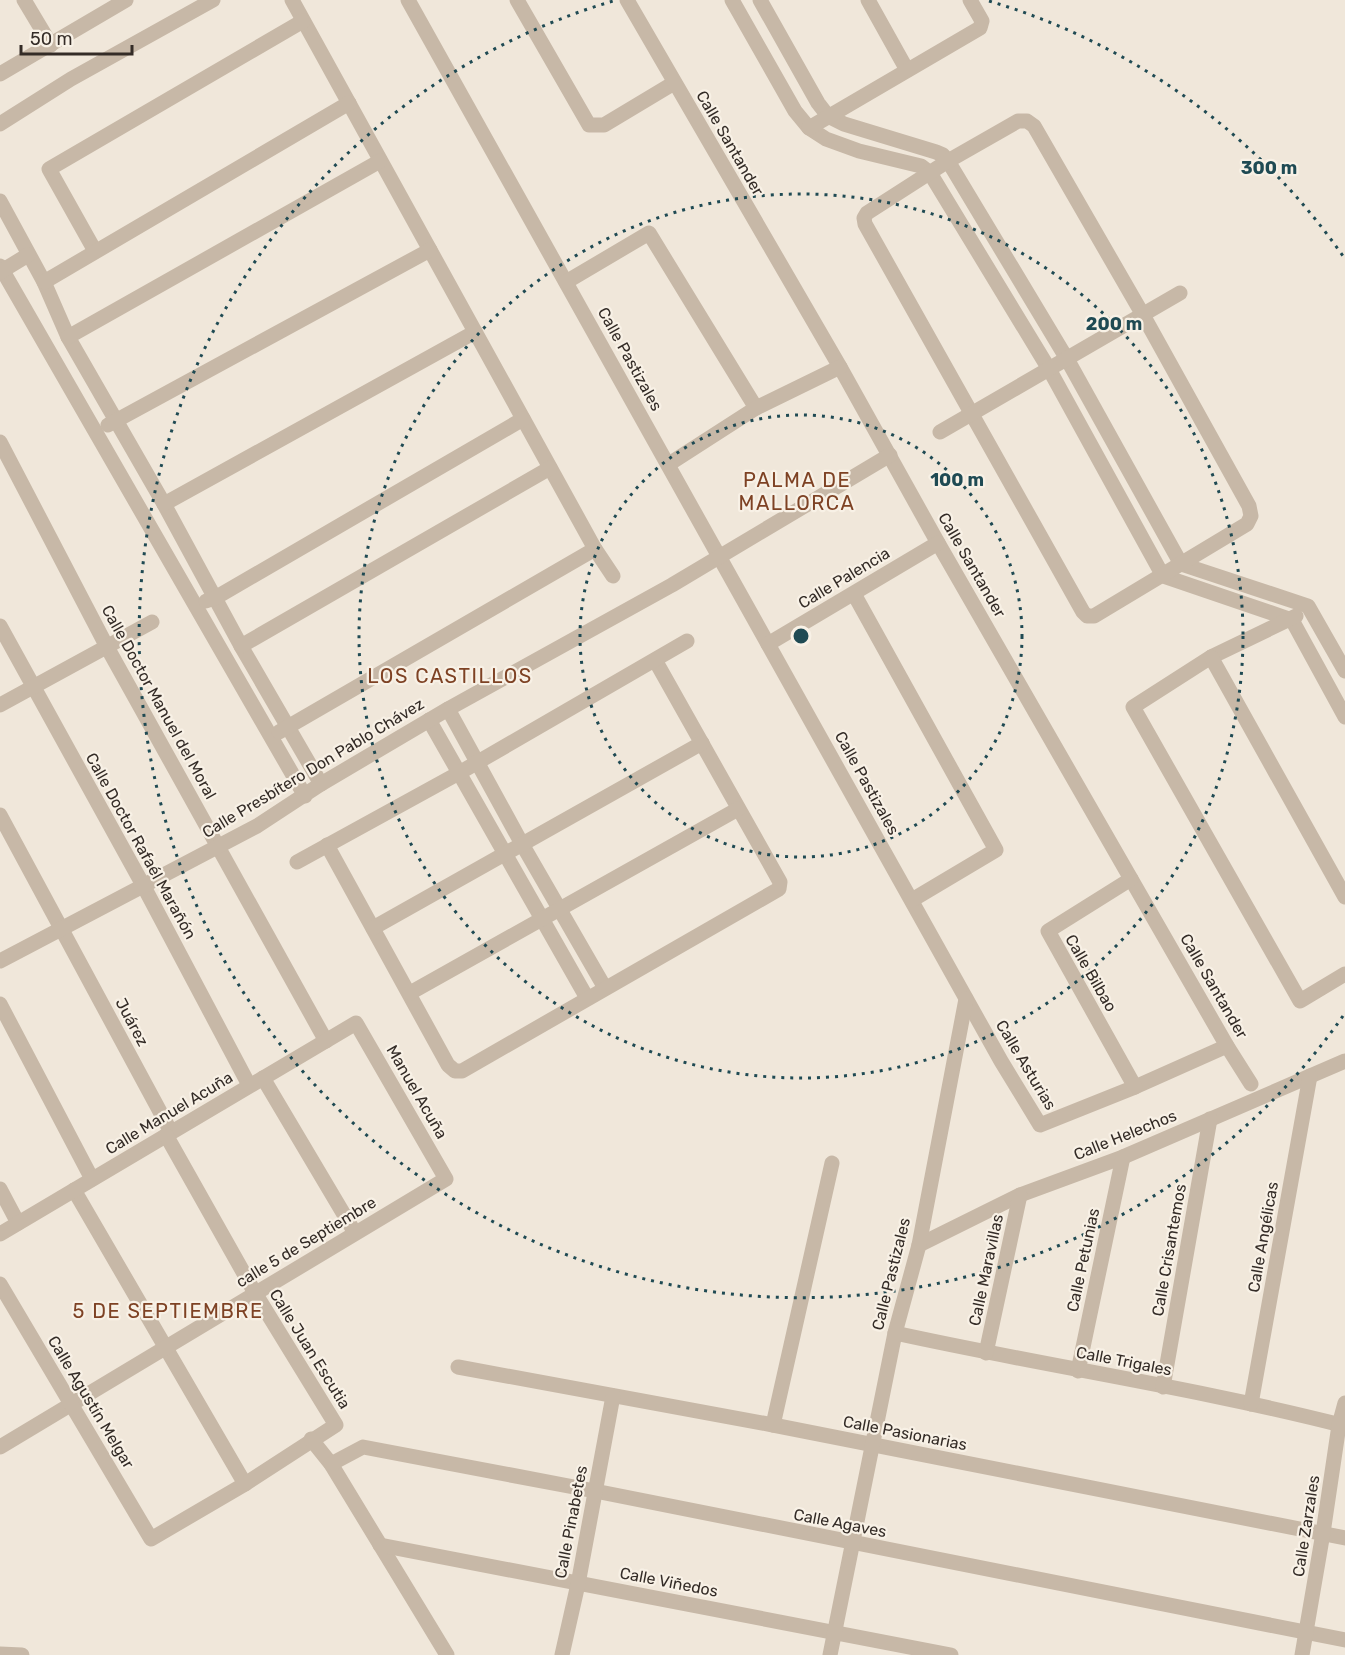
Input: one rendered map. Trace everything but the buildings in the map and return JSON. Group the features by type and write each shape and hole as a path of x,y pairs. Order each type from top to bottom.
{"street":[{"path":"24,0 51,45"},
{"path":"0,74 126,0"},
{"path":"0,124 71,79 213,0"},
{"path":"292,0 550,468 613,576"},
{"name":"Calle Pastizales","path":"408,0 966,999 919,1245 895,1333 830,1655"},
{"path":"517,0 589,125 604,124 674,82"},
{"name":"Calle Santander","path":"627,0 840,367 938,543 1227,1046 1251,1084"},
{"path":"732,0 795,111 809,128 826,139 859,151 921,166 930,173 1049,369 1163,576 1292,620 1345,717"},
{"path":"760,0 818,103 828,116 844,124 936,152 948,161 1067,359 1181,564 1308,606 1345,671"},
{"path":"868,0 907,70"},
{"path":"809,128 980,28 982,21 970,0"},
{"path":"95,251 48,169 303,21"},
{"path":"44,282 349,103"},
{"path":"1027,121 1034,126 1249,506 1251,516 1247,524 1094,616 1087,616 1083,612 865,224 864,218 867,213 948,161 1018,122 1027,121"},
{"path":"68,337 380,161"},
{"path":"0,201 44,282 68,337 321,784"},
{"path":"566,282 649,233 756,408"},
{"path":"97,432 430,250"},
{"path":"28,255 1,269 305,796"},
{"path":"940,432 1180,293"},
{"path":"164,504 475,332"},
{"path":"669,464 756,408 840,367"},
{"path":"196,605 215,598 523,419"},
{"name":"Calle Doctor Manuel del Moral","path":"0,442 107,647 326,1041"},
{"name":"Calle Presbítero Don Pablo Chávez","path":"0,961 257,826 321,784 429,720 720,557 890,455"},
{"path":"241,646 550,468"},
{"name":"Calle Palencia","path":"768,644 938,543"},
{"path":"270,735 288,727 596,549"},
{"path":"854,594 996,849 912,900"},
{"path":"1308,606 1292,620 1211,657 1133,706 1300,1001 1345,974"},
{"path":"0,705 152,622"},
{"name":"Calle Doctor Rafaél Marañón","path":"0,626 143,885 249,1085"},
{"path":"297,862 459,773 687,641"},
{"path":"1211,657 1345,897"},
{"path":"327,845 448,1065 455,1071 462,1071 779,889 780,882 655,660"},
{"path":"448,709 476,763 605,988"},
{"path":"429,720 587,998"},
{"path":"374,928 702,743"},
{"path":"410,993 738,809"},
{"name":"Juárez","path":"0,814 169,1134"},
{"name":"Calle Bilbao","path":"1131,879 1047,931 1135,1087"},
{"name":"Calle Asturias","path":"966,999 1000,1061 1040,1125 1135,1087"},
{"path":"0,1004 92,1179"},
{"name":"Calle Manuel Acuña","path":"0,1234 356,1023"},
{"name":"Manuel Acuña","path":"356,1023 446,1179"},
{"path":"1135,1087 1227,1046"},
{"name":"Calle Helechos","path":"919,1245 1020,1195 1123,1157 1345,1061"},
{"name":"Calle Angélicas","path":"1251,1404 1310,1076"},
{"path":"263,1078 355,1233"},
{"name":"Calle Crisantemos","path":"1163,1387 1210,1119"},
{"name":"Calle Juan Escutia","path":"169,1134 255,1293 336,1425 312,1439"},
{"name":"Calle Petunias","path":"1078,1371 1123,1157"},
{"path":"773,1425 832,1163"},
{"name":"calle 5 de Septiembre","path":"0,1447 446,1179"},
{"path":"0,1189 18,1223"},
{"path":"74,1190 245,1484 312,1439 331,1464 447,1655"},
{"name":"Calle Maravillas","path":"986,1353 1020,1195"},
{"name":"Calle Agustín Melgar","path":"0,1284 151,1539 245,1484"},
{"name":"Calle Trigales","path":"895,1333 986,1353 1251,1404 1342,1426"},
{"name":"Calle Pasionarias","path":"458,1367 773,1425 1345,1538"},
{"name":"Calle Pinabetes","path":"562,1655 578,1584 613,1396"},
{"name":"Calle Zarzales","path":"1302,1655 1345,1403"},
{"name":"Calle Agaves","path":"331,1464 363,1447 1345,1640"},
{"name":"Calle Viñedos","path":"380,1545 951,1655"},
{"path":"0,1654 22,1655"}],"district":[{"name":"PALMA DE MALLORCA","path":"797,492"},
{"name":"LOS CASTILLOS","path":"450,676"},
{"name":"5 DE SEPTIEMBRE","path":"168,1311"}]}
